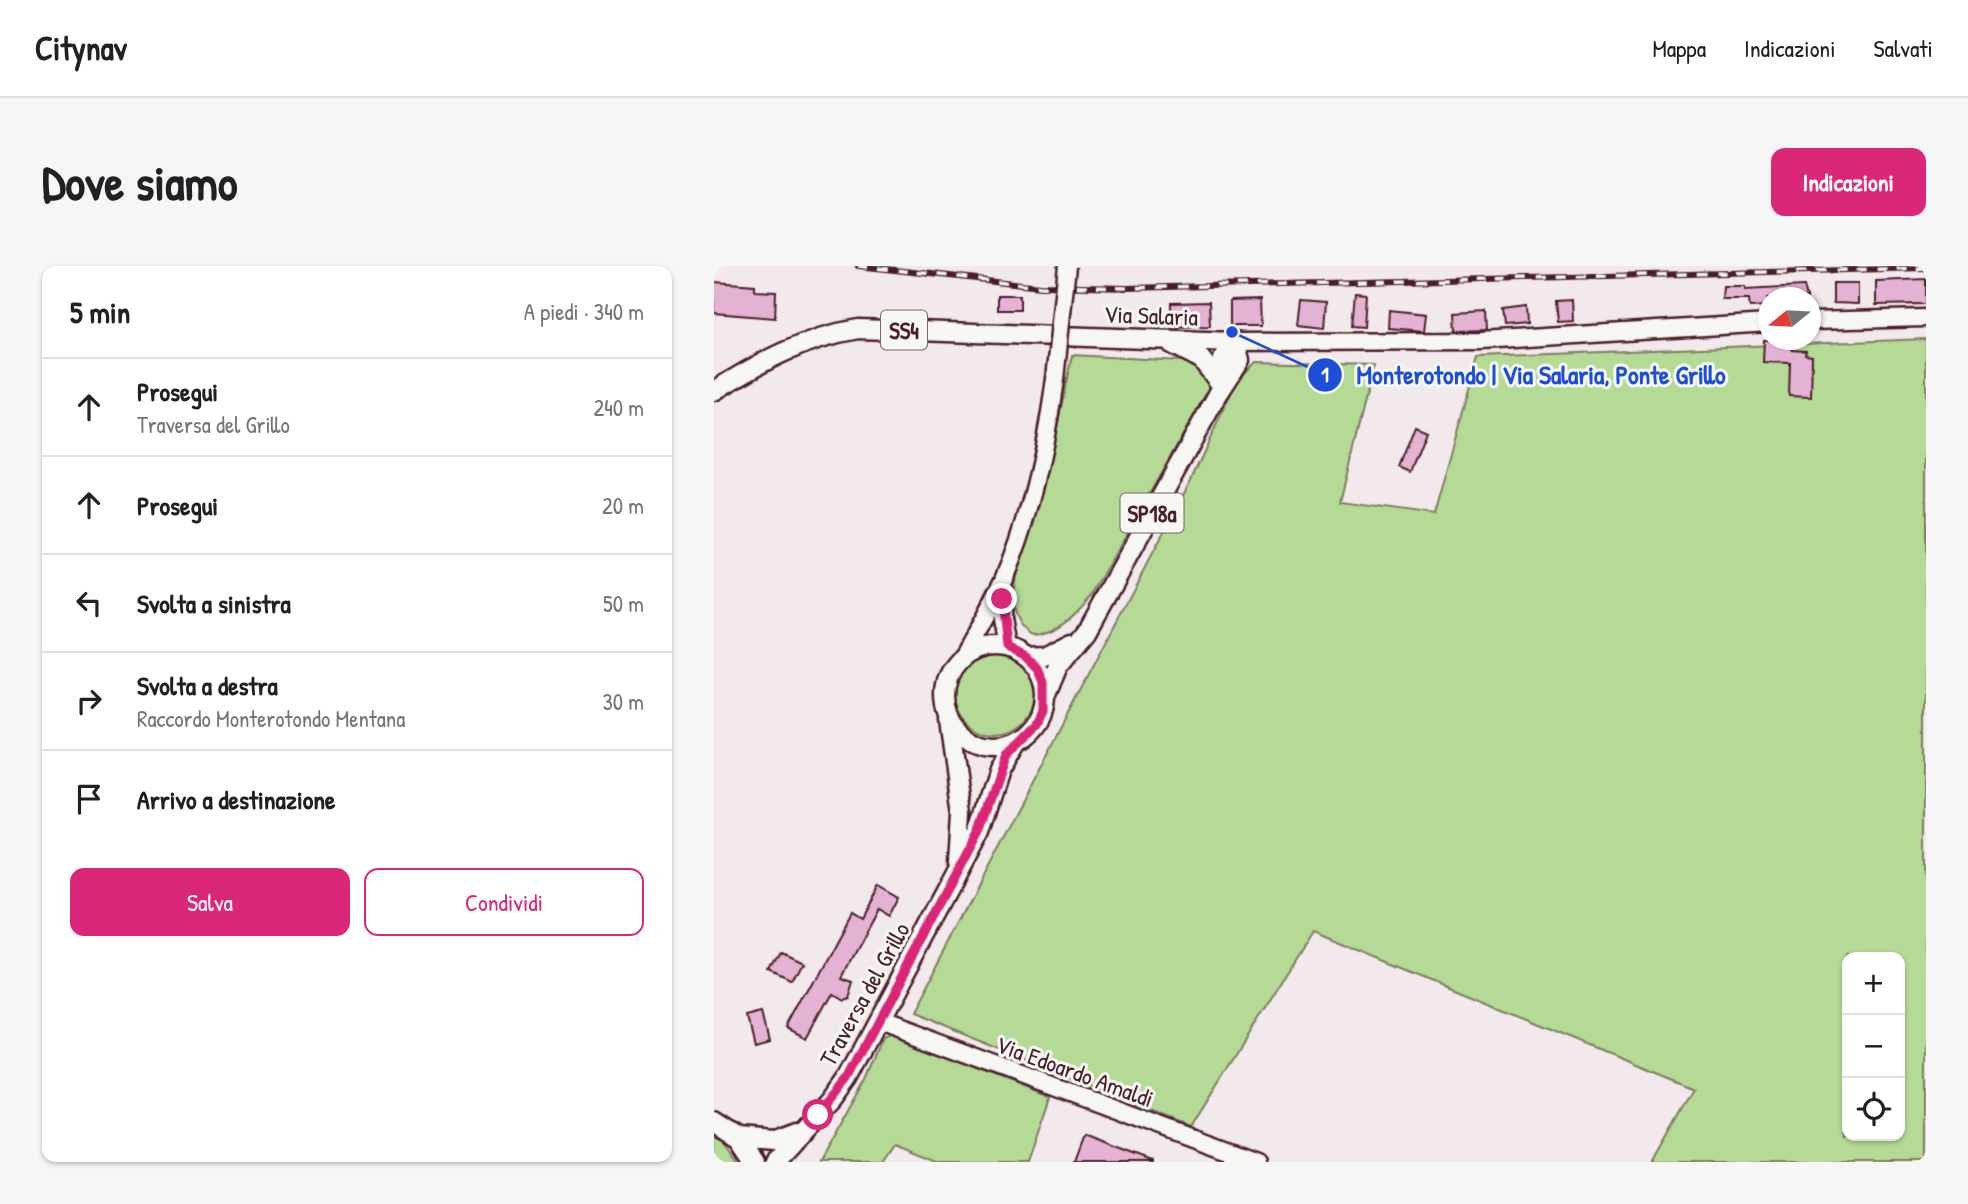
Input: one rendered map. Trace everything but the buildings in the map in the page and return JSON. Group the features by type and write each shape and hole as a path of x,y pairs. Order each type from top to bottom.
{"main road":[{"path":"963,656 992,646 1007,647 1026,657 1037,668 1045,697 1037,724 1015,743 1000,747 978,744 958,731 949,718 944,702 945,685 1004,579 1038,470 1055,379 1067,266"},
{"path":"1821,321 1926,318"},
{"name":"Via Salaria","path":"714,391 786,349 812,339 859,329 1163,340 1238,351 1272,343 1481,341 1758,324"},
{"path":"1163,340 1202,359 1219,388"},
{"path":"1219,388 1223,359 1238,351"},
{"name":"SP18a","path":"1045,697 1058,666 1087,632 1219,388"},
{"path":"1004,579 1002,619 1007,647"},
{"path":"1026,657 1052,653 1087,632"},
{"name":"Traversa del Grillo","path":"949,718 962,811 957,872"},
{"name":"Traversa del Grillo","path":"775,1162 833,1099 848,1078 984,823 997,775 1015,743"},
{"name":"Via Edoardo Amaldi","path":"879,1022 1256,1162"},
{"path":"714,1122 739,1138 755,1162"},
{"path":"739,1138 773,1141 806,1126"}],"green space":[{"path":"1926,339 1926,1162 1652,1162 1694,1088 1313,931 1191,1127 910,1014 1191,480 1236,382 1256,362 1374,365 1340,502 1434,515 1478,357 1758,346 1758,350 1821,350 1821,343"},
{"path":"1072,355 1199,362 1210,387 1092,595 1059,626 1051,631 1033,635 1024,629 1016,616 1013,605 1014,587 1045,484"},
{"path":"995,653 1010,656 1023,665 1032,678 1035,693 1032,708 1023,721 1010,730 995,733 980,730 967,721 958,708 955,693 958,678 967,665 980,656"},
{"path":"891,1035 1050,1097 1028,1162 939,1162 895,1144 883,1162 819,1162 866,1079 883,1039"},
{"path":"714,1136 723,1140 740,1162 714,1162"}],"railway":[{"path":"858,266 1041,286 1127,288 1926,268"}],"place":[{"name":"Monterotondo | Via Salaria, Ponte Grillo","path":"1232,332"}],"route":[{"path":"818,1115 848,1078 984,823 997,775 1006,755 1015,743 1028,735 1043,711 1043,682 1037,668 1026,657 1007,647 1001,610 1002,599"}]}
